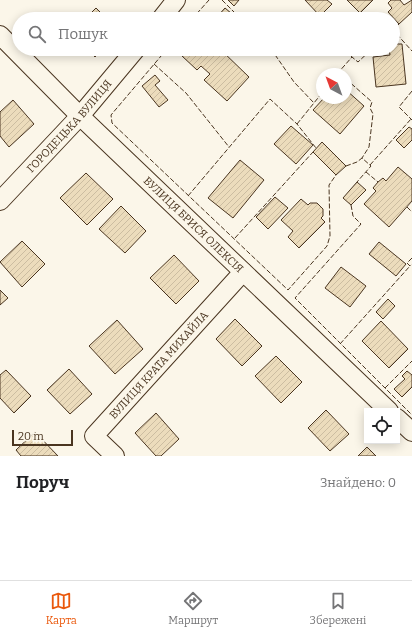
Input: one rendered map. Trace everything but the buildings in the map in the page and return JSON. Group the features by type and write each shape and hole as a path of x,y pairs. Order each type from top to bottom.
{"street":[{"path":"167,12 176,0"},
{"name":"ВУЛИЦЯ БРИСЯ ОЛЕКСІЯ","path":"0,35 12,47"},
{"name":"ВУЛИЦЯ БРИСЯ ОЛЕКСІЯ","path":"21,56 80,116 386,408"},
{"name":"ГОРОДЕЦЬКА ВУЛИЦЯ","path":"0,201 80,116 130,56"},
{"name":"ВУЛИЦЯ КРАТА МИХАЙЛА","path":"115,456 94,436 243,272"},
{"path":"400,421 412,432"}],"fence":[{"path":"198,12 209,0"},
{"path":"222,0 234,12"},
{"path":"400,38 412,51"},
{"path":"161,56 111,115 112,123 288,290 327,246 330,236 329,185 336,175"},
{"path":"276,56 294,82 314,103"},
{"path":"342,68 352,57 358,62 364,56"},
{"path":"154,64 186,93 229,147"},
{"path":"352,84 372,102 370,108 373,114 369,147 362,158"},
{"path":"412,91 399,107 412,120"},
{"path":"188,196 270,99 297,124 316,148"},
{"path":"297,124 316,100"},
{"path":"370,165 411,119"},
{"path":"235,238 313,152"},
{"path":"346,166 357,162 362,158 371,166 357,182"},
{"path":"366,172 378,182"},
{"path":"351,205 353,216 361,224 295,298 412,415"},
{"path":"407,207 412,212"},
{"path":"412,258 407,263 410,266 412,264"},
{"path":"340,344 410,266"},
{"path":"385,388 412,361"}]}
